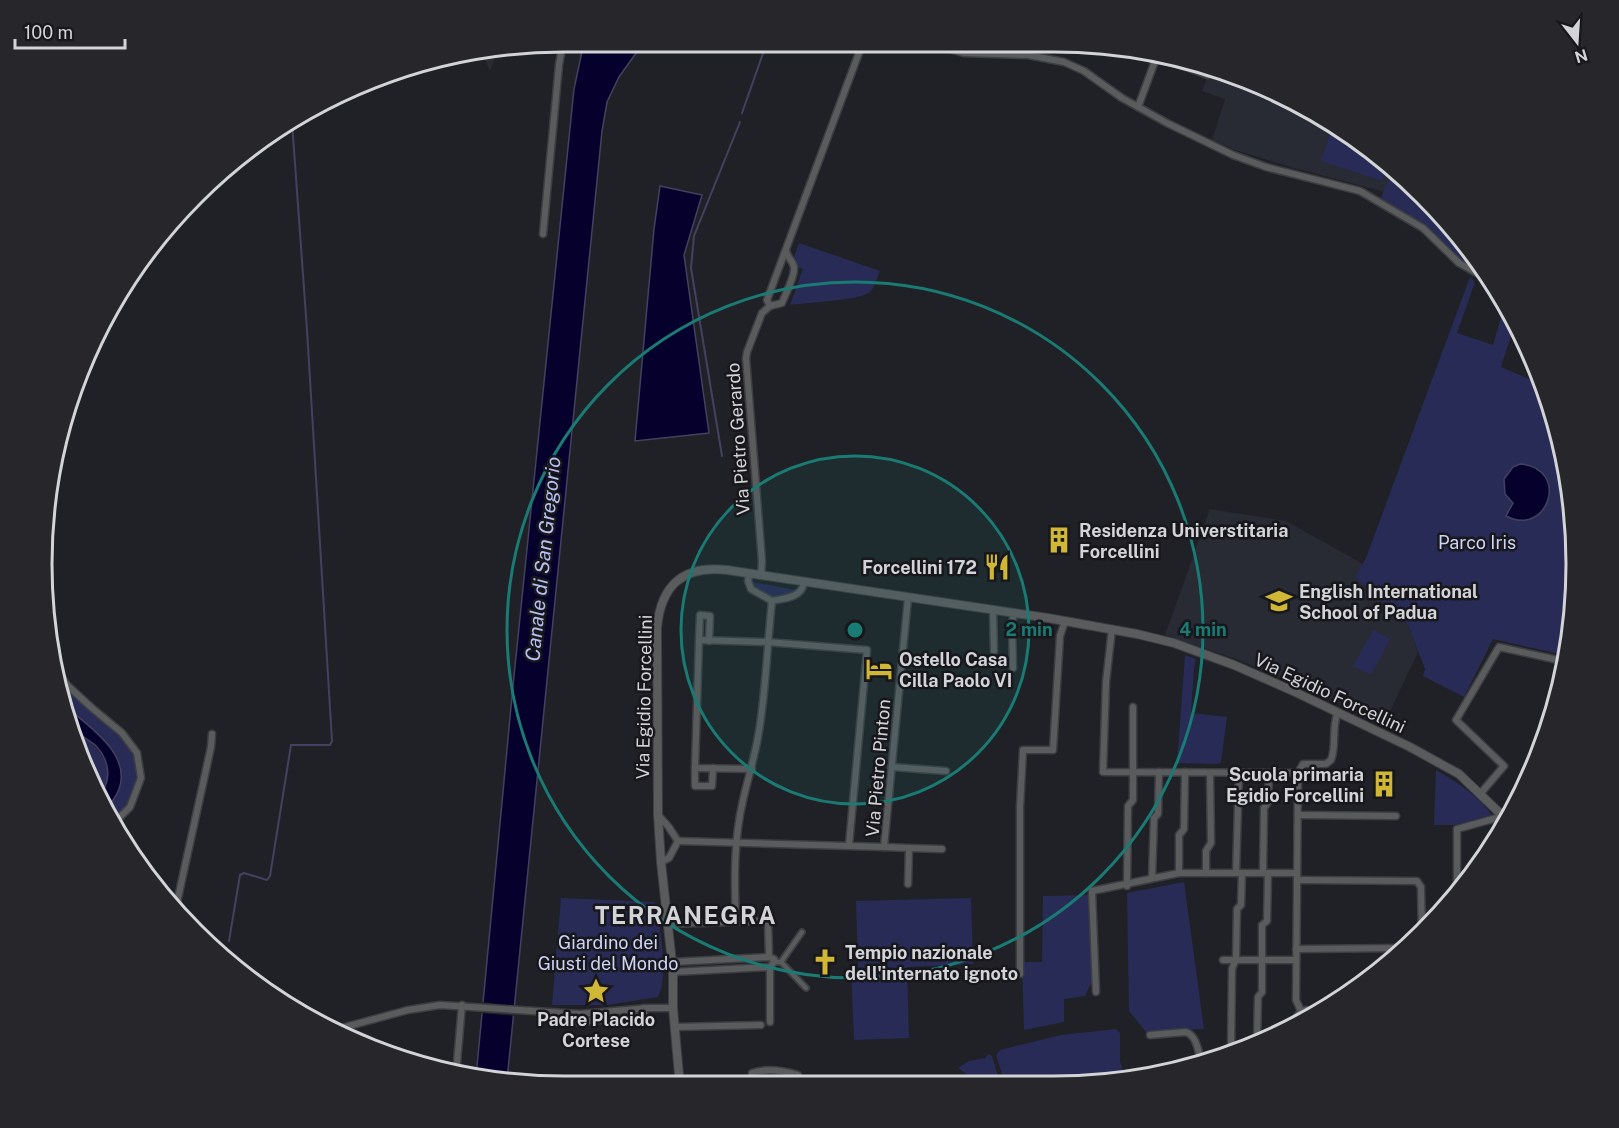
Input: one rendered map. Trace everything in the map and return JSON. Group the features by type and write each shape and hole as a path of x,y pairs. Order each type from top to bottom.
{"street":[{"path":"543,234 562,52"},
{"name":"Via Pietro Gerardo","path":"761,576 762,561 746,358 764,311 770,306 782,303 794,270 794,264 785,259 786,250 859,52"},
{"path":"960,52 1028,55 1064,62 1084,71 1138,107 1167,123 1243,159 1360,191 1424,228 1459,263 1474,272"},
{"path":"1138,107 1155,62"},
{"path":"770,306 767,300 785,259"},
{"name":"Via Egidio Forcellini","path":"679,1076 673,1008 673,972 658,815 657,628 661,601 675,582 689,573 717,569 1065,621 1162,639 1234,665 1338,712 1459,774 1501,814"},
{"path":"748,574 751,589 772,601 797,595 804,583"},
{"name":"Via Pietro Pinton","path":"908,598 885,847 942,849"},
{"path":"736,920 734,874 736,842 759,735 772,601"},
{"path":"993,610 994,651"},
{"path":"1013,668 1012,623 1014,613"},
{"path":"709,641 710,616 700,615 695,786 712,786 713,768"},
{"path":"1020,974 1020,807 1023,750 1053,750 1060,636 1065,621"},
{"path":"1112,629 1106,682 1103,772 1298,773"},
{"path":"699,640 768,642 867,650 849,845"},
{"path":"1480,794 1504,766 1456,720 1500,647 1558,660"},
{"path":"67,684 122,733 137,753 141,778 130,807 120,817"},
{"path":"1127,886 1128,806 1133,800 1133,707"},
{"path":"1301,1011 1296,1000 1298,773 1303,764 1326,764 1331,760 1334,749 1334,722 1338,712"},
{"path":"178,899 212,734"},
{"path":"892,767 946,771"},
{"path":"695,768 752,769"},
{"path":"1152,878 1154,818 1158,814 1159,772"},
{"path":"1179,873 1179,834 1184,829 1185,772"},
{"path":"1206,873 1206,851 1211,843 1210,772"},
{"path":"1231,1044 1232,969 1236,959 1237,909 1241,905 1239,773"},
{"path":"1257,1034 1258,997 1262,992 1262,925 1267,921 1264,808 1268,802 1269,773"},
{"path":"658,815 678,841"},
{"path":"1298,815 1396,816"},
{"path":"1456,881 1456,829 1498,820"},
{"path":"678,841 885,847"},
{"path":"661,862 669,858 678,841"},
{"path":"908,884 909,848"},
{"path":"1096,992 1092,891 1127,886 1179,873 1265,873 1297,877 1417,881 1421,887 1422,921"},
{"path":"669,924 736,920 768,921 768,957"},
{"path":"775,964 802,932"},
{"path":"1296,949 1393,948"},
{"path":"672,962 768,957 774,959 770,1022"},
{"path":"1223,960 1296,960"},
{"path":"673,972 775,964 806,988"},
{"path":"346,1027 423,1007 465,1006 523,1012 580,1014 644,1008 673,1008"},
{"path":"457,1064 465,1006"},
{"path":"571,1023 638,1016 644,1014 644,1008"},
{"path":"1299,1013 1305,1010"},
{"path":"675,1027 762,1025"},
{"path":"1150,1035 1190,1033 1199,1054"},
{"path":"752,1076 752,1073 757,1071 786,1071 798,1075"}],"shaded area":[{"path":"496,57 490,71 485,59"},
{"path":"1207,76 1251,91 1311,121 1366,158 1389,177 1384,192 1284,165 1235,150 1212,140 1225,99 1202,91"},
{"name":"English International School of Padua","path":"1210,509 1286,521 1363,564 1355,577 1408,625 1418,652 1385,722 1239,660 1165,635"}],"green space":[{"path":"1330,133 1385,173 1382,181 1321,161"},
{"path":"1389,177 1440,227 1469,264 1460,260 1410,216 1381,198"},
{"path":"799,243 880,271 875,285 865,295 790,305 803,269 798,267 793,260"},
{"name":"Parco Iris","path":"1470,277 1475,282 1457,333 1493,345 1502,315 1512,334 1501,367 1532,381 1557,464 1562,497 1566,564 1559,654 1493,639 1464,697 1423,676 1425,669 1408,625 1355,577 1366,558"},
{"path":"752,582 796,590 772,598 752,587"},
{"path":"1373,630 1390,639 1371,675 1353,666"},
{"path":"1185,655 1196,659 1191,713 1227,717 1221,762 1218,764 1177,763"},
{"path":"66,681 112,725 132,751 139,777 136,790 119,816 111,802 119,789 121,780 118,763 113,753 99,737 77,719"},
{"path":"83,736 98,751 107,765 108,782 104,788"},
{"path":"1436,770 1452,779 1480,801 1492,815 1454,825 1434,825"},
{"path":"1184,882 1204,1029 1146,1032 1129,1011 1127,893"},
{"path":"1090,895 1092,981 1085,996 1064,999 1064,1022 1024,1030 1022,962 1042,962 1043,896"},
{"name":"Giardino dei Giusti del Mondo","path":"561,898 655,902 663,964 658,997 607,1005 552,1005"},
{"path":"971,898 973,964 907,967 909,1038 854,1040 851,969 858,969 856,901"},
{"path":"1116,1029 1120,1033 1120,1061 1123,1071 1055,1076 1003,1076 996,1055 1000,1050 1061,1035"},
{"path":"989,1054 992,1056 998,1076 969,1076 958,1068 969,1061 985,1058"}],"water":[{"name":"Canale di San Gregorio","path":"582,52 637,52 619,77 607,102 602,131 508,1072 477,1068 574,89"},
{"path":"660,186 702,195 684,255 709,433 635,441 654,229"},
{"path":"1520,464 1536,468 1545,477 1549,488 1548,500 1542,510 1533,518 1521,520 1506,516 1513,503 1505,494 1504,479 1513,467"},
{"path":"76,715 105,742 119,764 121,776 119,789 111,802 104,788 108,772 107,765 96,746 83,736"}],"pier":[{"path":"481,1002 517,1006 516,1016 480,1013"}],"waterway":[{"path":"742,113 763,52"},
{"path":"722,456 691,268 694,236 740,122"},
{"path":"229,941 240,875 244,873 267,880 270,876 291,745 330,745 332,741 293,131"}],"place":[{"name":"Residenza Universtitaria Forcellini","path":"1059,540"},
{"name":"Forcellini 172","path":"997,567"},
{"name":"English International School of Padua","path":"1279,601"},
{"name":"Ostello Casa Cilla Paolo VI","path":"879,669"},
{"name":"Scuola primaria Egidio Forcellini","path":"1384,784"},
{"name":"Tempio nazionale dell'internato ignoto","path":"825,962"},
{"name":"Padre Placido Cortese","path":"596,991"}],"district":[{"name":"TERRANEGRA","path":"686,915"}]}
